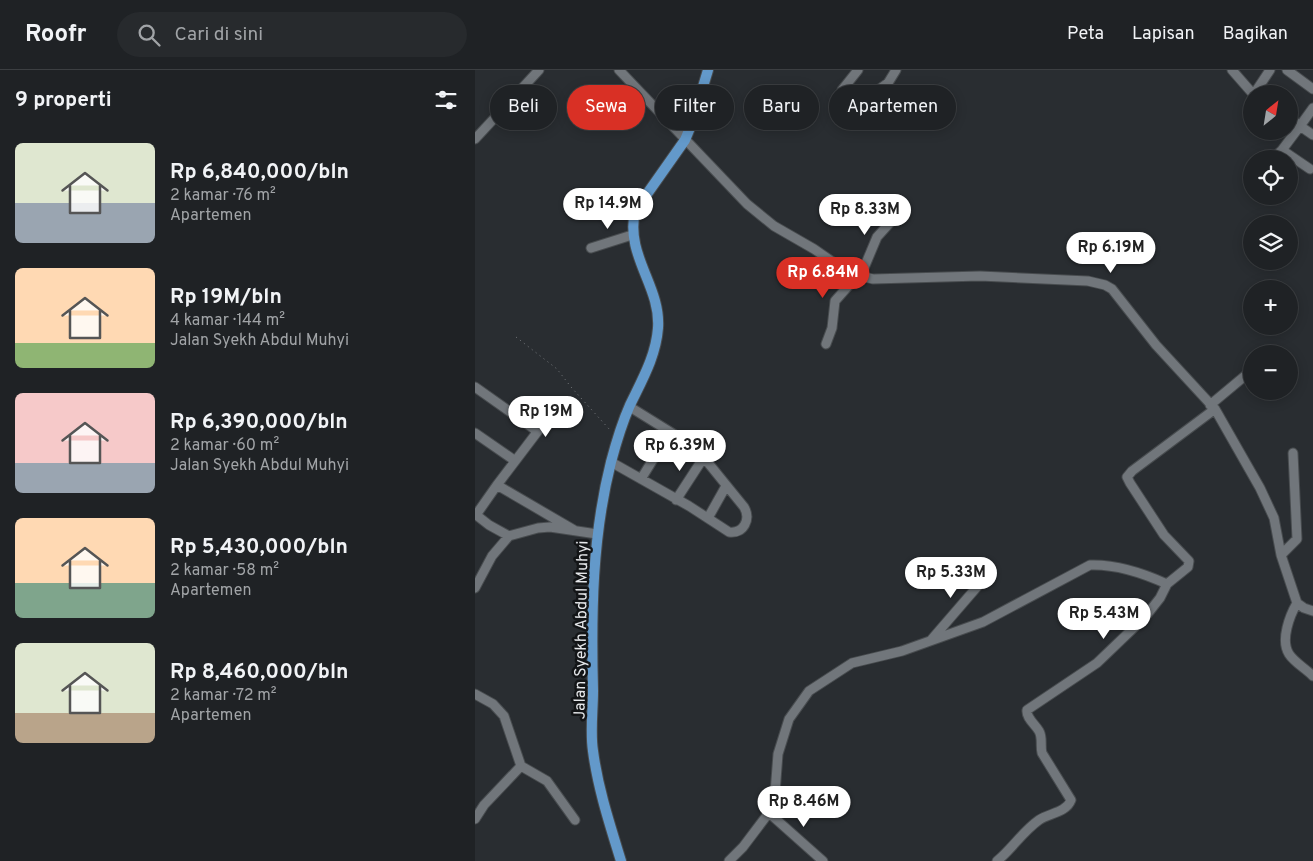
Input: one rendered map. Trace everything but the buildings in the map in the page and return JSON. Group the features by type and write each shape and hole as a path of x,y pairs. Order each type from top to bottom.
{"main road":[{"name":"Jalan Syekh Abdul Muhyi","path":"621,861 599,787 593,749 593,577 597,534 611,462 618,437 655,348 658,326 656,304 641,264 633,235 632,224 635,211 685,140 708,70"}],"street":[{"path":"475,139 539,70"},
{"path":"619,70 747,204 774,226 814,249 840,267 859,276 873,279 980,276 1088,281 1105,285 1112,289 1156,345 1212,407 1260,488 1274,518 1281,555 1297,603 1313,611"},
{"path":"846,85 858,70"},
{"path":"885,85 897,70"},
{"path":"1232,70 1246,85"},
{"path":"1260,85 1271,70"},
{"path":"1287,70 1313,89"},
{"path":"1282,150 1313,108"},
{"path":"1300,126 1313,135"},
{"path":"1298,161 1310,169"},
{"path":"825,344 832,328 835,301 859,276 867,263 877,237 896,216"},
{"path":"591,248 633,235"},
{"path":"997,861 1031,826 1061,810 1071,800 1043,753 1041,735 1027,714 1027,710 1097,663 1145,617 1160,598 1167,584 1188,567 1189,563 1164,535 1127,477 1212,407 1243,378"},
{"path":"475,387 537,431"},
{"path":"509,536 489,525 475,514 514,460 560,402"},
{"path":"611,462 733,532 741,529 747,520 746,511 703,457 700,450 630,407"},
{"path":"641,479 670,432"},
{"path":"475,433 514,460"},
{"path":"1281,555 1296,542 1297,537 1293,452"},
{"path":"676,500 703,457"},
{"path":"497,485 575,530"},
{"path":"707,518 726,486"},
{"path":"475,588 492,556 509,536 538,528 560,528 597,534"},
{"path":"729,861 743,847 774,806 778,754 789,720 809,691 852,663 902,651 983,622 1090,565 1122,568 1167,584"},
{"path":"931,641 989,573"},
{"path":"1297,603 1292,612 1286,645 1288,653 1313,676"},
{"path":"475,694 493,704 504,716 521,766 547,781 575,820"},
{"path":"475,819 484,805 521,766"},
{"path":"769,813 823,861"}],"path":[{"path":"515,337 557,370 618,437"}]}
